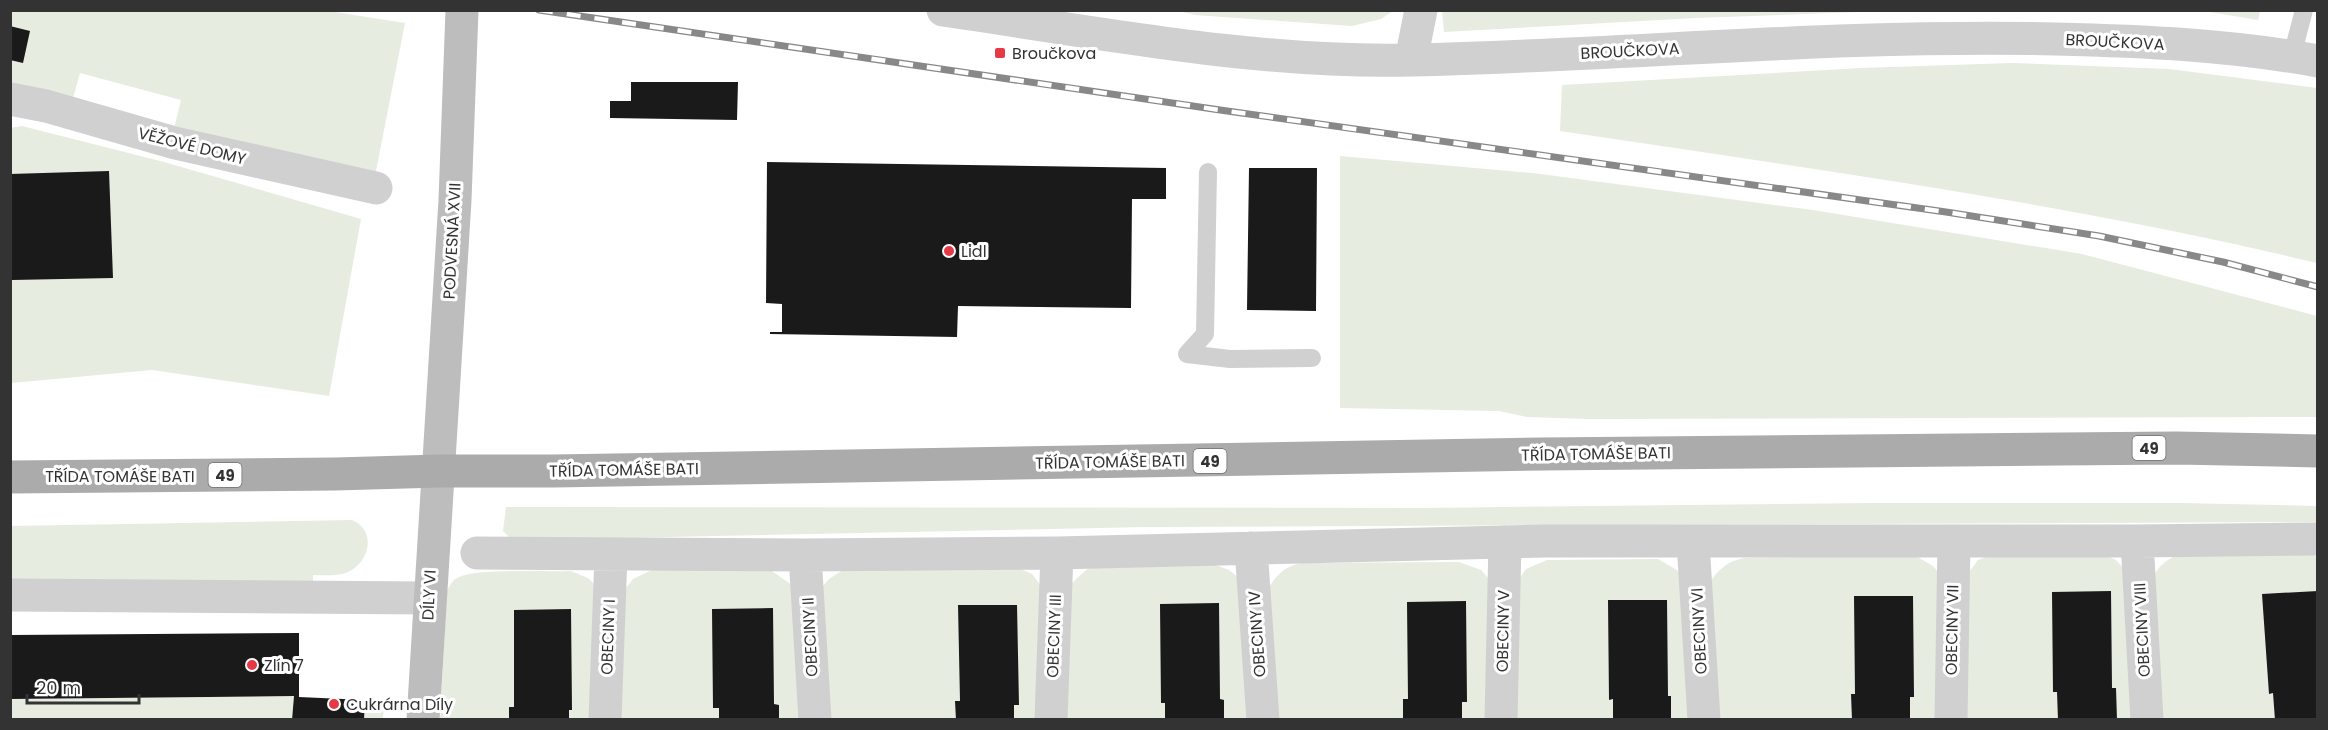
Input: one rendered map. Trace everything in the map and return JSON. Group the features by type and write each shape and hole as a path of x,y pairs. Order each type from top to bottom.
{"main road":[{"name":"TŘÍDA TOMÁŠE BATI","path":"10,477 566,471 1543,454 2177,448 2318,451"}],"street":[{"name":"PODVESNÁ XVII","path":"440,471 455,200 462,10"},
{"name":"BROUČKOVA","path":"944,10 1171,43 1268,54 1366,60 1924,38 2101,40 2238,49 2305,59"},
{"path":"1411,60 1421,10"},
{"name":"VĚŽOVÉ DOMY","path":"10,99 46,106 175,143 376,188"},
{"name":"DÍLY VI","path":"423,720 429,598 440,471"},
{"path":"477,553 805,555 1057,553 1505,542 2137,542 2318,539"},
{"name":"OBECINY VII","path":"1951,720 1954,541"},
{"name":"OBECINY V","path":"1502,720 1505,542"},
{"name":"OBECINY VI","path":"1694,542 1704,720"},
{"name":"OBECINY VIII","path":"2137,542 2147,720"},
{"name":"OBECINY IV","path":"1251,548 1263,720"},
{"name":"OBECINY III","path":"1051,720 1057,553"},
{"name":"OBECINY I","path":"605,720 611,554"},
{"name":"OBECINY II","path":"805,555 815,720"},
{"path":"10,595 429,598"}],"lane":[{"path":"2304,10 2305,59"},
{"path":"1208,172 1205,334 1186,354 1230,358 1312,358"}],"shaded area":[{"path":"322,10 405,23 375,176 174,129 181,100 80,73 72,102 11,86 10,11"},
{"path":"1442,10 1887,11 1696,18 1444,32"},
{"path":"1179,11 1393,11 1381,19 1352,26 1195,15"},
{"path":"2204,11 2260,11 2258,20"},
{"path":"2012,63 2169,69 2317,88 2317,263 2129,222 2035,205 1560,131 1562,85 1862,68"},
{"path":"22,126 164,162 361,219 329,396 152,370 11,383 10,128"},
{"path":"1340,156 1533,173 1813,210 2082,254 2317,316 2317,417 1588,419 1527,417 1499,411 1340,408"},
{"path":"1873,503 2182,503 2318,506 2317,522 1145,527 523,540 512,540 503,531 506,507 1421,508"},
{"path":"352,520 366,533 368,541 364,558 351,571 342,574 313,575 313,590 11,594 10,526"},
{"path":"2184,552 2313,554 2318,558 2317,719 2158,719 2152,579 2165,562"},
{"path":"1914,555 1933,566 1940,574 1937,719 1712,719 1709,584 1724,567 1744,558"},
{"path":"1986,557 2109,557 2116,560 2126,571 2135,719 1960,720 1967,575 1978,560"},
{"path":"1658,559 1677,570 1684,583 1695,719 1509,720 1517,582 1526,569 1547,560"},
{"path":"1459,562 1481,570 1488,578 1493,719 1270,720 1268,589 1282,572 1301,563"},
{"path":"1213,564 1229,570 1239,578 1253,719 1061,720 1072,583 1086,570 1095,566"},
{"path":"1014,566 1032,574 1041,586 1044,719 823,719 823,586 829,579 846,568"},
{"path":"769,569 792,585 806,719 615,720 622,593 633,579 652,570"},
{"path":"571,571 588,578 594,584 597,719 440,720 447,591 453,581 459,577 482,572"},
{"path":"294,696 292,720 11,719 10,699"},
{"path":"365,700 384,701 383,719 364,720"}],"building":[{"path":"10,26 30,31 23,63 10,60"},
{"path":"631,82 738,82 737,120 610,118 610,101 631,101"},
{"name":"Lidl","path":"767,162 1166,168 1166,199 1132,199 1131,308 958,306 957,337 770,334 770,332 782,332 782,304 766,303"},
{"path":"1249,168 1317,168 1316,311 1247,310"},
{"path":"109,171 113,278 12,280 10,174"},
{"path":"2111,591 2112,688 2116,688 2117,720 2058,720 2057,692 2053,692 2052,592"},
{"path":"2318,591 2318,720 2275,720 2273,693 2269,694 2262,594"},
{"path":"1854,596 1913,596 1914,697 1910,697 1910,720 1852,720 1851,694 1855,694"},
{"path":"1608,600 1667,600 1668,696 1671,696 1671,720 1613,720 1613,699 1609,700"},
{"path":"1466,601 1467,702 1462,702 1462,720 1403,720 1403,699 1408,699 1407,602"},
{"path":"1219,603 1220,699 1224,700 1224,720 1165,720 1165,703 1161,703 1160,604"},
{"path":"958,605 1017,605 1019,705 1014,705 1014,720 956,720 955,701 960,701"},
{"path":"773,608 774,704 779,705 779,720 719,720 719,708 713,708 712,609"},
{"path":"571,609 572,710 569,710 569,720 509,720 509,707 514,707 514,610"},
{"path":"299,633 299,697 365,700 364,720 292,720 294,696 10,699 10,635"}],"railway":[{"path":"539,10 1220,110 1946,212 2099,236 2223,262 2318,287"}],"place":[{"name":"Broučkova","path":"1000,53"},
{"name":"Lidl","path":"949,251"},
{"name":"Zlín 7","path":"252,665"},
{"name":"Cukrárna Díly","path":"334,704"}]}
